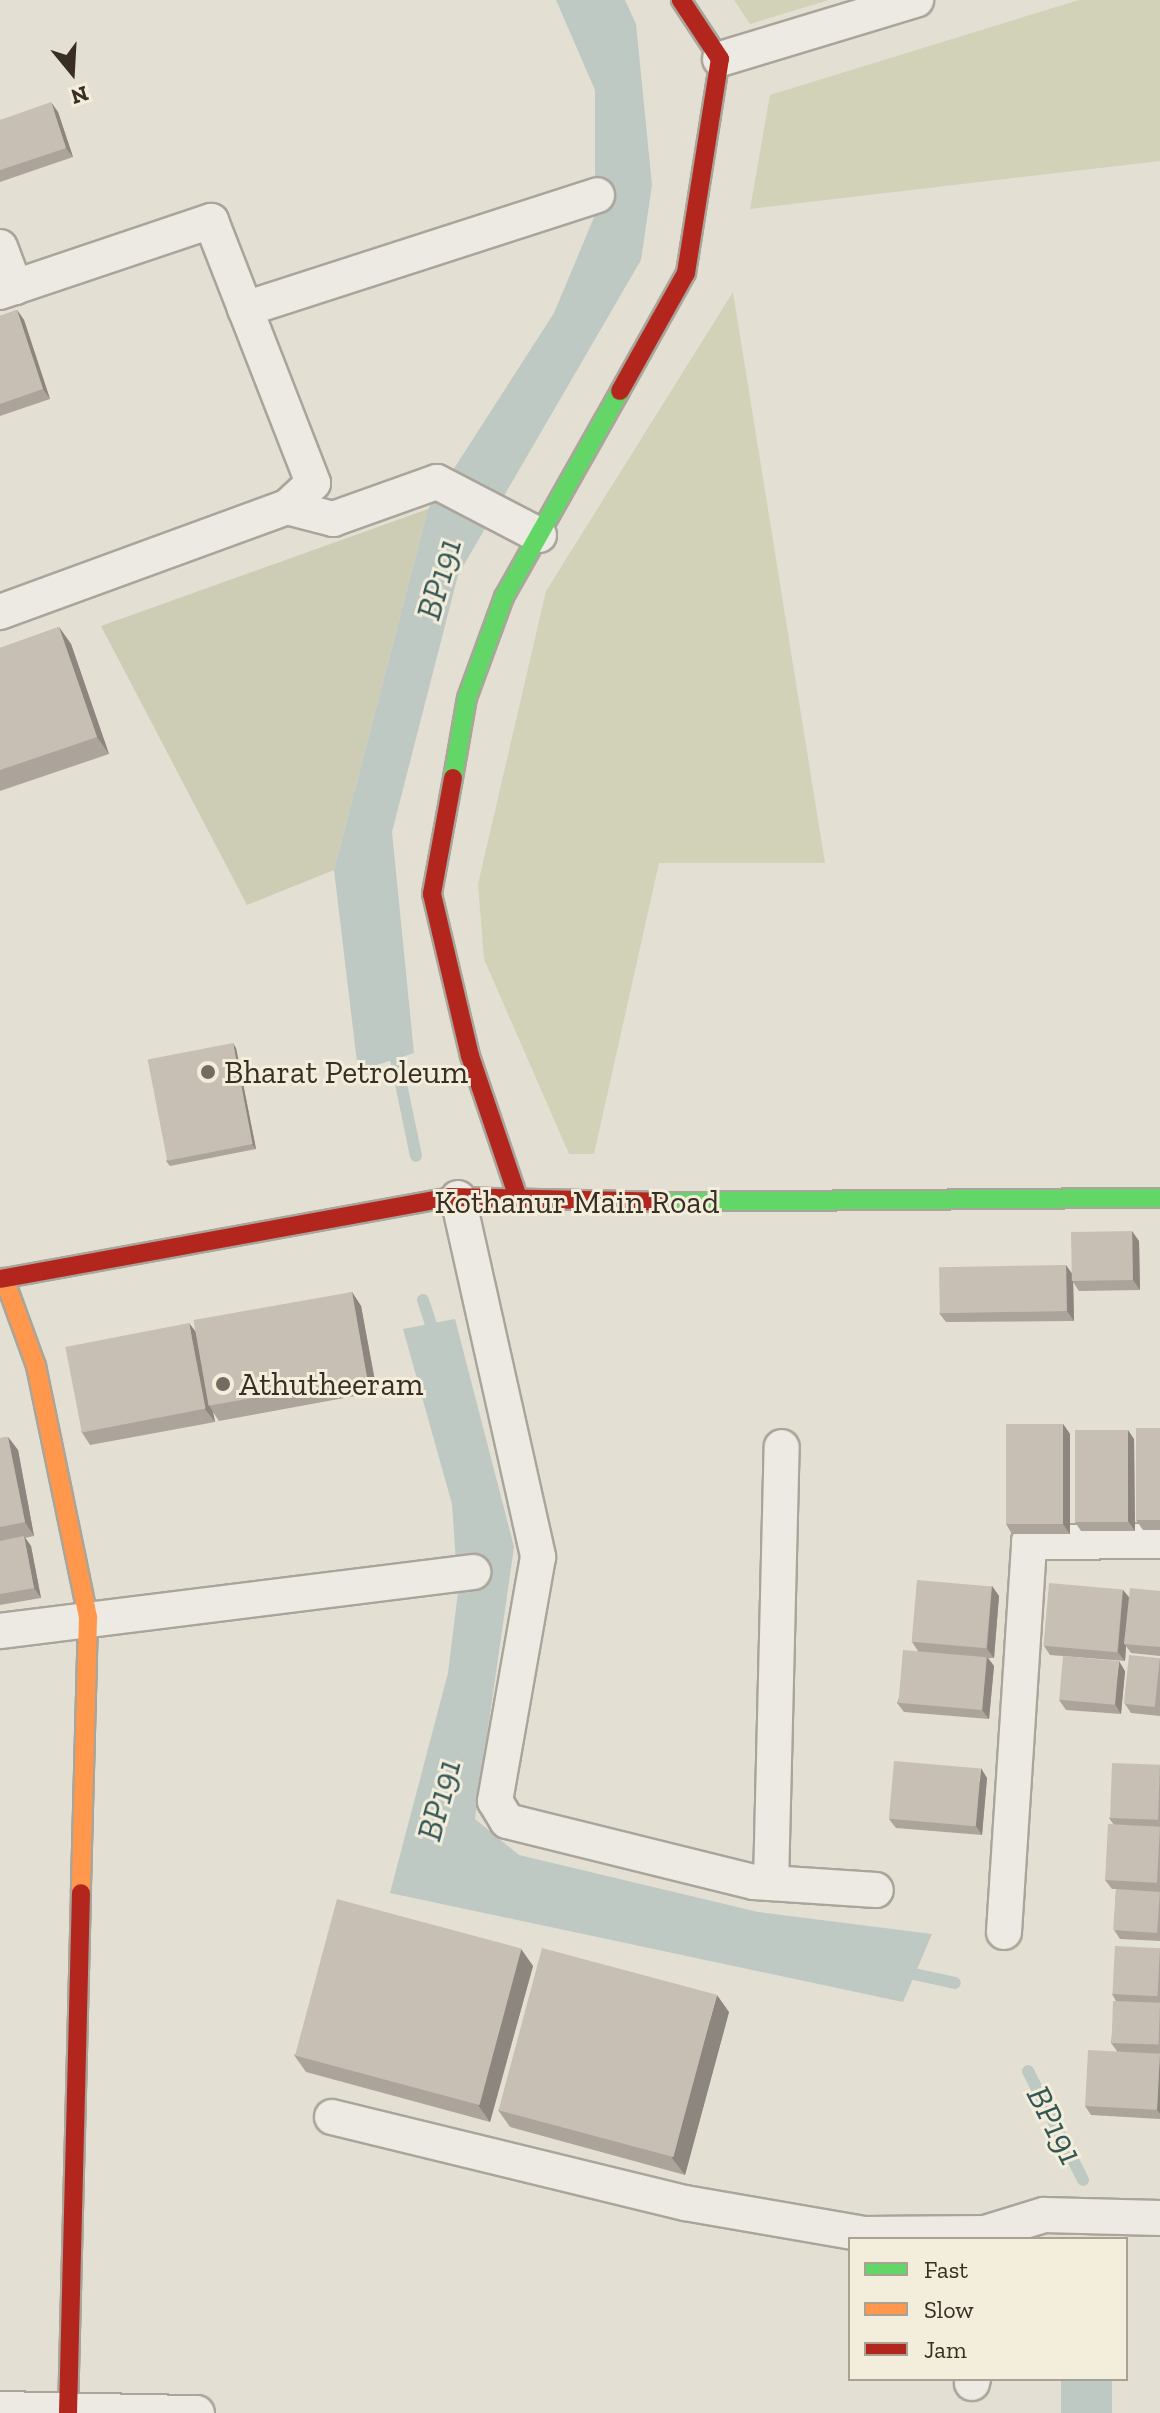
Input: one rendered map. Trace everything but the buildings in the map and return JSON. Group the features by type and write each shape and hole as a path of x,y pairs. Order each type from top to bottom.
{"street":[{"path":"519,1201 470,1056 432,894 467,698 531,530 686,273 720,59 681,0"},
{"path":"720,59 916,0"},
{"path":"245,309 597,195"},
{"path":"0,247 7,289 211,221 313,483 287,507 0,612"},
{"path":"287,507 333,519 437,482 531,530"},
{"path":"458,1198 538,1557 495,1801 507,1821 771,1883 876,1890"},
{"name":"Kothanur Main Road","path":"2,1278 458,1198 519,1201 1160,1198"},
{"path":"2,1278 36,1366 88,1618 68,2410"},
{"path":"771,1883 782,1447"},
{"path":"1004,1932 1029,1542 1160,1541"},
{"path":"0,1631 473,1572"},
{"path":"332,2117 685,2203 864,2234 985,2236 1044,2215 1160,2218"},
{"path":"0,2409 197,2413"}],"green space":[{"path":"734,0 829,0 750,24"},
{"path":"1079,0 1160,0 1160,161 750,209 770,95"},
{"path":"733,292 825,863 659,863 594,1154 569,1154 484,959 478,884 546,591"},
{"path":"428,509 334,870 247,905 101,626"}],"water":[{"path":"556,0 625,0 636,24 652,185 641,260 458,575 392,832 414,1053 358,1071 334,870 428,509 554,313 595,215 595,90"},
{"path":"455,1319 514,1547 475,1819 519,1855 758,1912 932,1934 903,2002 390,1893 448,1673 458,1592 452,1504 403,1329"},
{"path":"1061,2381 1112,2381 1112,2413 1061,2413"}],"waterway":[{"name":"BP191","path":"393,1045 416,1156"},
{"name":"BP191","path":"423,1300 435,1337"},
{"name":"BP191","path":"900,1971 955,1983"},
{"name":"BP191","path":"1028,2071 1083,2180"}],"traffic: fast":[{"path":"453,778 467,698 504,597 620,391"},
{"path":"663,1202 1160,1198"}],"traffic: slow":[{"path":"4,1278 36,1366 88,1618 81,1893"}],"traffic: jam":[{"path":"620,391 686,273 720,59 681,0"},
{"path":"453,778 432,894 470,1056 519,1201"},
{"path":"0,1279 449,1197 663,1202"},
{"path":"68,2413 81,1893"}],"place":[{"name":"Bharat Petroleum","path":"208,1072"},
{"name":"Athutheeram","path":"223,1384"}]}
